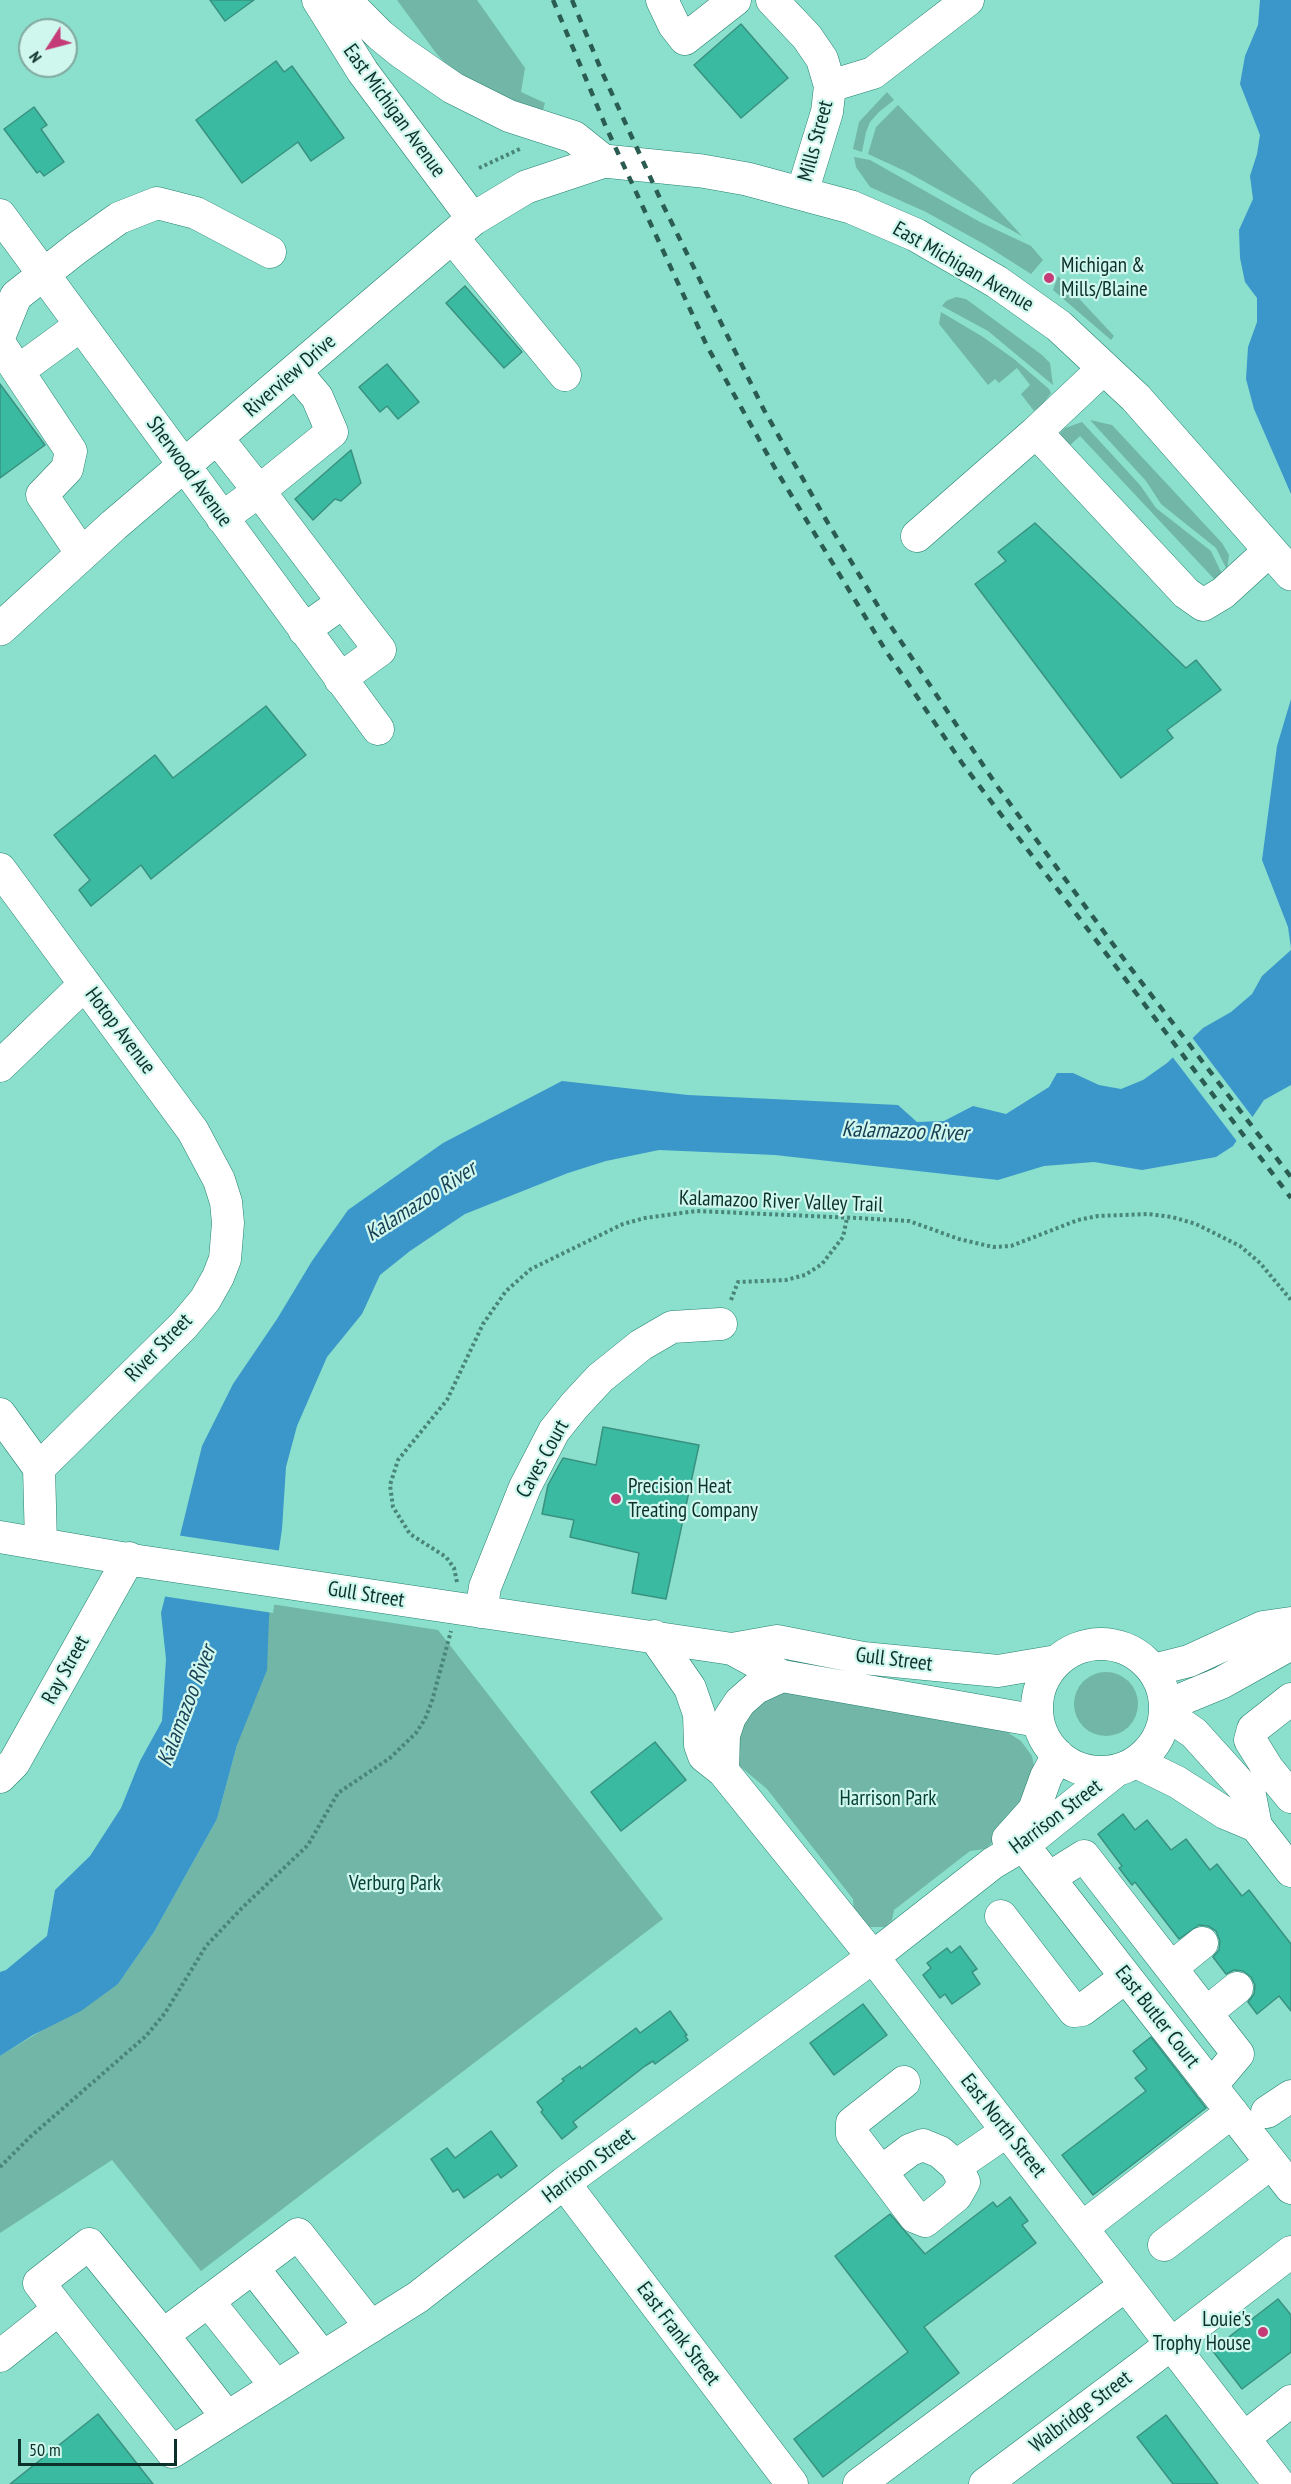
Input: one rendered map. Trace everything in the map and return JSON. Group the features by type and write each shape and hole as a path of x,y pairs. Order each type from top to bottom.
{"main road":[{"name":"Riverview Drive","path":"0,629 82,554 462,228 526,187 603,161"},
{"name":"East Michigan Avenue","path":"603,161 702,171 762,182 851,207 916,235 997,282 1059,326 1136,398 1283,565"}],"street":[{"name":"East Michigan Avenue","path":"318,0 462,228 565,375"},
{"path":"345,0 380,35 453,88 509,116 574,137 603,161"},
{"path":"662,0 674,25 685,39 735,0"},
{"name":"Mills Street","path":"772,0 807,37 822,59 830,86 827,112 802,193"},
{"path":"830,86 873,73 968,0"},
{"path":"0,335 16,296 119,218 157,203 196,213 270,252"},
{"name":"Sherwood Avenue","path":"0,215 378,729"},
{"path":"18,371 81,325"},
{"path":"0,344 71,451 67,469 42,495 82,554"},
{"path":"917,536 1036,432 1104,368"},
{"path":"222,518 333,432 317,397 295,371"},
{"path":"1036,432 1186,593 1203,605 1283,565"},
{"path":"217,438 380,650 340,679"},
{"path":"304,630 343,602"},
{"name":"Hotop Avenue","path":"0,869 193,1131 208,1156 225,1202"},
{"path":"0,1066 85,984"},
{"name":"River Street","path":"39,1468 184,1325 205,1300 225,1259 227,1242 225,1202"},
{"name":"Caves Court","path":"467,1610 485,1587 525,1487 554,1431 574,1406 600,1377 640,1344 672,1327 722,1324"},
{"path":"0,1414 39,1468 41,1544"},
{"name":"Gull Street","path":"0,1537 134,1560 732,1649 782,1676 1038,1721"},
{"name":"Ray Street","path":"0,1778 14,1763 134,1560"},
{"path":"1153,1670 1189,1661 1263,1627 1291,1623"},
{"name":"East North Street","path":"654,1636 690,1688 699,1714 700,1745 704,1756 723,1771 873,1957 1279,2484"},
{"name":"Gull Street","path":"732,1649 777,1641 863,1658 998,1671 1057,1661"},
{"path":"1096,1644 1118,1646 1137,1655 1153,1670 1163,1690 1165,1709 1151,1748 1126,1766 1096,1772 1077,1767 1058,1755 1046,1740 1038,1721 1037,1699 1044,1679 1057,1661 1075,1649 1096,1644"},
{"path":"1165,1709 1221,1683 1291,1644"},
{"path":"723,1771 724,1736 730,1717 740,1702 756,1688 782,1676"},
{"path":"1291,1699 1252,1730 1250,1740 1268,1769 1291,1797"},
{"path":"1165,1709 1194,1733 1250,1795 1256,1826 1291,1871"},
{"name":"Harrison Street","path":"993,1863 1001,1847 1034,1810 1046,1777 1058,1755"},
{"path":"1126,1766 1177,1782 1225,1812 1256,1826"},
{"name":"Harrison Street","path":"59,2309 172,2452 418,2297 564,2183 873,1957 993,1863 1023,1845 1126,1766"},
{"name":"East Butler Court","path":"1023,1845 1211,2086 1283,2173"},
{"path":"1049,1878 1084,1856 1238,2054 1211,2086"},
{"path":"1000,1916 1074,2011 1082,2010 1126,1977"},
{"path":"1171,1968 1202,1943"},
{"path":"1206,2013 1237,1988"},
{"path":"881,2172 910,2150 923,2145 940,2152 956,2166 964,2181 956,2196 925,2221 915,2217 852,2134 852,2123 904,2082"},
{"path":"1082,2228 1232,2112"},
{"path":"956,2166 1007,2131"},
{"path":"1164,2245 1283,2173"},
{"name":"East Frank Street","path":"564,2183 792,2484"},
{"path":"163,2335 298,2234 371,2327"},
{"path":"0,2356 59,2309 39,2283 88,2244 227,2417"},
{"name":"Walbridge Street","path":"985,2484 1289,2257"},
{"path":"253,2268 322,2356"},
{"path":"859,2484 1126,2285"},
{"path":"208,2301 276,2386"},
{"path":"1244,2438 1291,2401"}],"path":[{"path":"479,168 527,146"},
{"name":"Kalamazoo River Valley Trail","path":"0,2167 30,2137 146,2036 165,2013 206,1946 308,1845 338,1793 390,1758 416,1732 425,1719 450,1642 467,1610 454,1568 446,1557 410,1534 393,1507 390,1485 398,1460 447,1400 494,1306 518,1279 531,1269 623,1224 645,1218 696,1211 909,1221 959,1239 993,1247 1011,1246 1078,1220 1098,1216 1149,1214 1172,1217 1196,1224 1240,1246 1260,1263 1291,1300"},
{"path":"722,1324 738,1282 786,1280 805,1275 822,1264 835,1250 843,1237 847,1218"}],"green space":[{"path":"397,0 477,0 525,68 521,92 545,103 543,110 520,105 452,71"},
{"path":"887,92 894,100 870,122 862,152 853,149 859,122"},
{"path":"898,105 1022,236 907,172 868,154 876,127"},
{"path":"854,157 870,160 980,222 1031,246 1043,260 1031,274 984,244 926,212 870,187 856,167"},
{"path":"1058,276 1114,336 1111,340 1053,290"},
{"path":"956,297 966,299 1042,355 1050,363 1053,385 988,331 942,306 946,301"},
{"path":"941,312 1014,359 1049,389 1051,393 1040,407 1034,411 1021,394 1030,385 1017,368 999,383 995,379 988,385 939,324"},
{"path":"1090,420 1112,425 1222,543 1229,555 1227,570 1216,548 1161,504 1146,481"},
{"path":"1082,422 1140,485 1156,508 1211,551 1223,576 1217,582 1080,436 1068,447 1062,441 1060,433 1065,428"},
{"name":"Verburg Park","path":"271,1604 438,1630 663,1919 201,2271 112,2160 0,2233 0,2056 118,1984 154,1932 217,1819"},
{"path":"1100,1672 1112,1672 1129,1681 1136,1692 1138,1704 1136,1716 1129,1727 1112,1736 1100,1736 1088,1731 1079,1722 1074,1710 1074,1698 1079,1686 1088,1677"},
{"name":"Harrison Park","path":"778,1690 1007,1732 1021,1741 1032,1756 1035,1771 1034,1785 994,1841 985,1849 970,1851 894,1910 892,1920 885,1927 867,1927 854,1915 853,1899 767,1789 736,1763 738,1722"}],"water":[{"path":"1260,0 1291,0 1291,494 1254,409 1246,379 1248,347 1257,322 1257,298 1245,282 1240,258 1239,230 1253,199 1250,176 1260,135 1240,84 1245,56 1258,25"},
{"path":"1291,699 1291,948 1288,927 1262,860 1277,746"},
{"name":"Kalamazoo River","path":"1291,950 1291,1085 1264,1100 1233,1146 1216,1157 1142,1170 1094,1162 1044,1166 998,1180 775,1155 659,1150 606,1161 568,1173 465,1214 410,1251 380,1275 362,1314 327,1357 297,1426 286,1467 282,1529 269,1617 267,1670 237,1745 217,1819 154,1932 118,1984 81,2011 33,2035 0,2056 0,1972 6,1970 47,1936 55,1890 90,1856 121,1808 140,1761 162,1721 166,1659 161,1613 202,1446 233,1384 277,1319 312,1261 348,1210 443,1143 562,1081 688,1095 898,1105 917,1122 944,1121 973,1106 1006,1114 1049,1087 1057,1073 1073,1073 1099,1085 1121,1089 1143,1080 1167,1063 1203,1028 1231,1012 1252,994 1262,976"}],"pier":[{"path":"1191,1036 1254,1119 1239,1144 1171,1055"},
{"path":"176,1535 282,1551 273,1613 162,1596"}],"building":[{"path":"210,0 254,0 225,21"},
{"path":"741,24 788,78 741,118 694,65"},
{"path":"276,61 284,72 292,66 344,138 311,161 298,142 242,183 196,120"},
{"path":"34,107 47,125 41,129 64,162 44,176 40,171 37,173 4,129"},
{"path":"465,286 522,352 504,368 446,303"},
{"path":"387,364 419,402 398,419 387,406 380,412 359,387"},
{"path":"0,384 45,445 0,478"},
{"path":"351,450 361,483 341,501 335,499 313,520 295,499"},
{"path":"1035,523 1186,668 1196,660 1221,690 1167,730 1173,738 1121,778 975,584 1006,561 998,552"},
{"path":"266,706 306,755 151,879 141,865 91,906 79,890 90,880 54,835 155,755 173,778"},
{"name":"Precision Heat Treating Company","path":"603,1427 699,1445 666,1599 632,1593 639,1553 570,1537 574,1520 542,1514 548,1485 563,1458 596,1465"},
{"path":"655,1742 686,1780 621,1831 591,1792"},
{"path":"1123,1814 1135,1830 1147,1820 1171,1850 1186,1839 1210,1870 1217,1864 1242,1896 1249,1890 1291,1944 1291,2011 1279,1996 1257,2014 1248,2002 1254,1994 1255,1985 1251,1977 1243,1971 1234,1970 1226,1974 1213,1957 1219,1950 1220,1941 1216,1931 1208,1926 1199,1925 1179,1939 1135,1882 1132,1885 1119,1868 1122,1866 1098,1834"},
{"path":"960,1946 977,1969 972,1972 980,1984 952,2004 945,1994 940,1998 923,1975 931,1968 927,1963 947,1948 951,1953"},
{"path":"863,2004 887,2035 834,2075 810,2043"},
{"path":"670,2011 688,2040 655,2064 653,2061 645,2066 573,2122 577,2127 562,2139 541,2112 543,2110 537,2102 580,2066 581,2069 636,2028 640,2033"},
{"path":"1151,2037 1206,2108 1093,2195 1062,2155 1146,2091 1135,2078 1147,2069 1133,2051"},
{"path":"491,2131 517,2166 501,2178 498,2174 464,2198 458,2189 453,2192 431,2159 447,2148 455,2158"},
{"path":"1010,2197 1028,2221 1022,2225 1036,2243 924,2327 959,2373 823,2477 794,2439 908,2352 835,2256 890,2214 925,2254 993,2202 997,2207"},
{"name":"Louie's Trophy House","path":"1278,2299 1291,2315 1291,2352 1242,2389 1212,2350"},
{"path":"98,2414 153,2484 10,2484"},
{"path":"1166,2415 1218,2484 1173,2484 1137,2437"}],"railway":[{"path":"553,0 606,127 707,346 776,470 886,651 962,763 1291,1198"},
{"path":"572,0 663,205 764,410 884,616 997,786 1129,966 1291,1177"}],"place":[{"name":"Michigan & Mills/Blaine","path":"1049,278"},
{"name":"Precision Heat Treating Company","path":"616,1499"},
{"name":"Louie's Trophy House","path":"1263,2332"}]}
